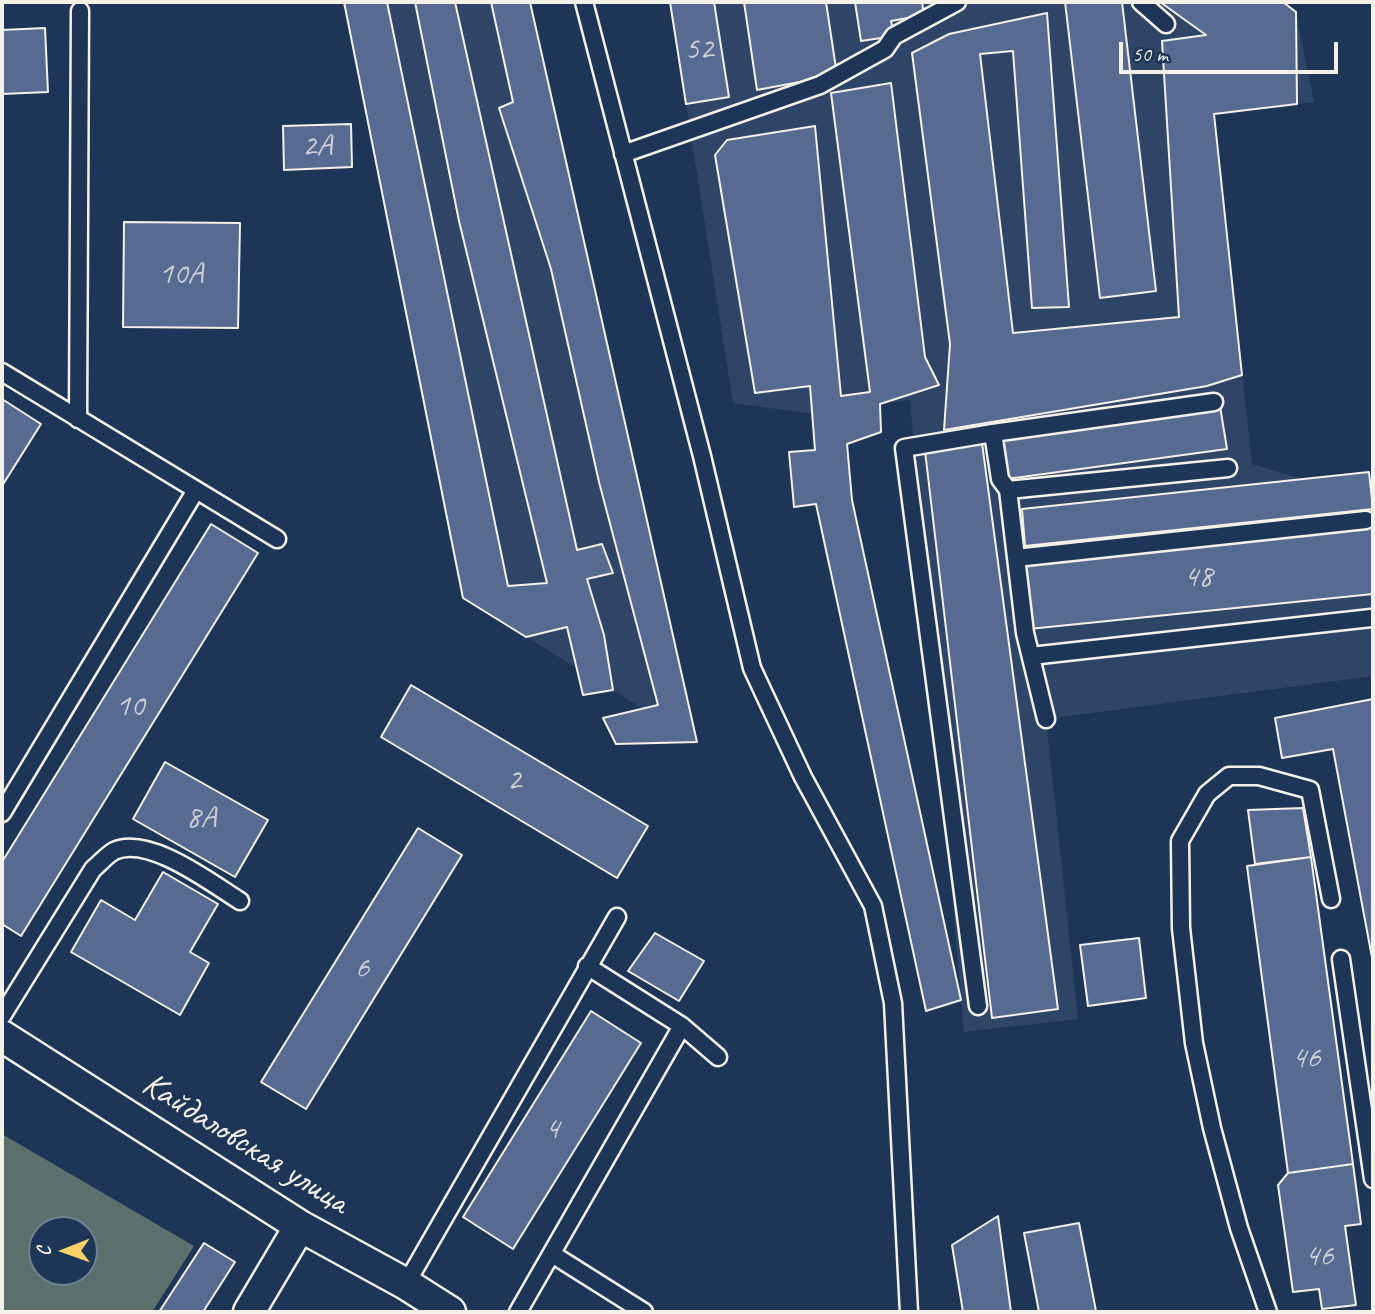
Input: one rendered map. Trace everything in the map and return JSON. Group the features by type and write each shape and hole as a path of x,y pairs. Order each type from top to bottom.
{"street":[{"name":"Кайдаловская улица","path":"2,1036 300,1226 406,1284 450,1312"},
{"path":"249,1312 300,1226"}],"lane":[{"path":"583,2 702,456 752,668 803,777 873,906 893,1003 909,1312"},
{"path":"624,154 820,85 886,49 894,36 957,2"},
{"path":"1141,2 1166,24"},
{"path":"78,419 80,11"},
{"path":"2,372 277,539"},
{"path":"978,1006 904,448 1214,402"},
{"path":"993,433 1000,480 1008,490 1025,633 1046,719"},
{"path":"1008,490 1228,468"},
{"path":"2,813 196,490"},
{"path":"1016,558 1366,520"},
{"path":"1031,656 1371,618"},
{"path":"1268,1312 1239,1228 1212,1128 1194,1043 1181,928 1180,841 1207,794 1229,776 1259,776 1310,790 1331,899"},
{"path":"2,1016 93,869 115,851 136,848 161,853 240,901"},
{"path":"406,1284 617,917"},
{"path":"1341,959 1373,1179"},
{"path":"587,966 682,1026 718,1057"},
{"path":"517,1312 682,1026"},
{"path":"552,1254 644,1312"}],"shaded area":[{"path":"361,2 530,2 697,742 463,598"},
{"path":"670,2 1285,2 1296,12 1314,102 1214,114 1252,464 1373,500 1373,676 1046,719 1078,1019 964,1032 910,400 814,414 733,403"}],"green space":[{"path":"2,1134 194,1246 152,1312 2,1312"}],"building":[{"path":"344,2 387,2 508,586 547,583 459,221 415,2 455,2 577,550 602,544 613,573 587,579 604,635 613,690 583,695 567,627 526,637 463,598"},
{"path":"491,2 530,2 697,742 616,744 603,718 658,705 599,482 551,269 499,108 513,102"},
{"path":"670,2 714,2 729,97 686,104"},
{"path":"744,2 826,2 837,75 757,90"},
{"path":"855,2 922,2 924,15 891,21 894,36 861,41"},
{"path":"1065,2 1122,2 1156,291 1100,298"},
{"path":"1160,2 1283,2 1296,12 1297,104 1214,114 1242,375 1207,386 944,430 950,344 912,53 949,34 1047,13 1069,307 1032,308 1013,51 980,54 1013,333 1179,317 1162,41 1206,35"},
{"path":"45,28 48,92 2,94 2,30"},
{"path":"891,83 925,357 939,385 880,404 881,432 847,444 852,500 961,1000 926,1011 816,504 794,507 789,452 815,450 810,386 755,393 715,155 727,140 815,126 841,396 870,392 831,93"},
{"path":"351,124 352,167 284,170 283,126"},
{"path":"124,222 240,223 238,328 123,327"},
{"path":"2,399 41,424 2,486"},
{"path":"1220,406 1227,449 1007,479 1001,437"},
{"path":"982,443 1058,1009 992,1018 925,451"},
{"path":"1369,472 1373,509 1025,546 1022,509"},
{"path":"211,524 258,553 21,936 2,924 2,862"},
{"path":"1373,526 1373,594 1029,629 1021,561"},
{"path":"411,685 648,826 617,878 381,737"},
{"path":"1373,699 1373,963 1333,749 1282,758 1275,718"},
{"path":"165,762 268,820 235,877 133,819"},
{"path":"1303,808 1311,857 1255,864 1248,810"},
{"path":"418,828 462,855 306,1109 261,1082"},
{"path":"1311,857 1353,1164 1288,1173 1247,866"},
{"path":"163,872 218,904 190,952 209,963 180,1015 71,952 101,900 135,920"},
{"path":"655,933 704,961 679,1001 628,971"},
{"path":"1139,938 1146,998 1088,1006 1080,945"},
{"path":"591,1011 641,1043 513,1249 463,1217"},
{"path":"1353,1164 1361,1224 1345,1226 1356,1305 1322,1309 1319,1289 1293,1292 1278,1185 1288,1173"},
{"path":"998,1216 1011,1312 963,1312 952,1245"},
{"path":"1079,1223 1096,1311 1039,1312 1024,1233"},
{"path":"204,1243 235,1262 203,1312 159,1312"}]}
